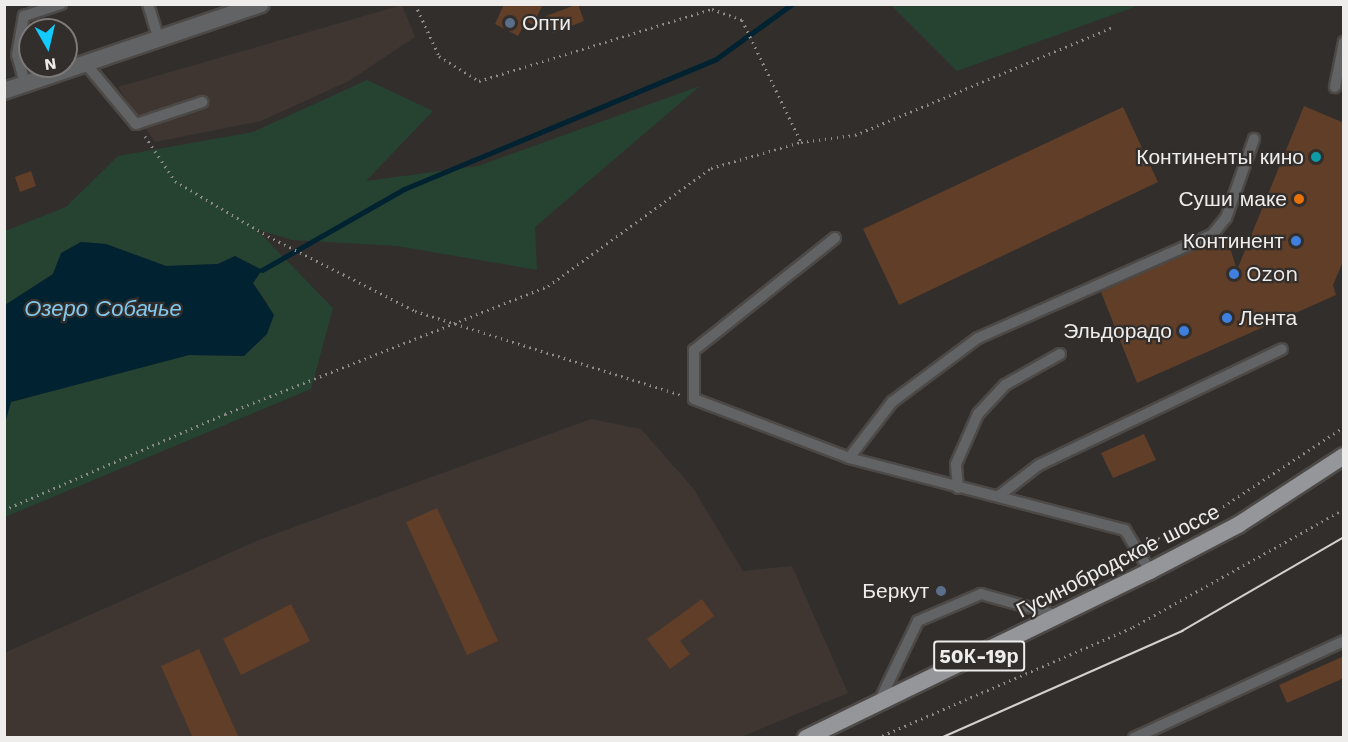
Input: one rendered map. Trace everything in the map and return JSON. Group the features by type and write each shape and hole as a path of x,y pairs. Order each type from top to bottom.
{"main road":[{"name":"Гусинобродское шоссе","path":"806,738 1063,616 1238,525 1344,456"}],"street":[{"path":"4,91 261,4"}],"lane":[{"path":"25,84 17,55 24,16 61,4"},
{"path":"148,4 159,39"},
{"path":"1335,87 1344,42"},
{"path":"86,64 136,124 202,102"},
{"path":"849,458 892,402 978,338 1212,235 1226,218 1254,139"},
{"path":"835,238 694,350 694,399 849,458 958,488 1000,495 1125,530 1150,571"},
{"path":"1000,495 1039,465 1282,349"},
{"path":"958,488 956,464 978,414 1005,385 1060,354"},
{"path":"878,704 918,621 981,594 1063,616"},
{"path":"1134,738 1344,641"}],"path":[{"path":"416,4 439,56 479,81 712,9 742,20 801,142"},
{"path":"4,510 452,322 548,286 711,168 801,142 855,135 1113,27"},
{"path":"136,124 175,181 348,278 415,311 694,399"},
{"path":"1125,530 1161,542 1174,538 1344,427"},
{"path":"877,738 1133,627 1344,509"}],"shaded area":[{"path":"402,5 415,37 349,81 261,121 155,142 118,87"},
{"path":"591,419 641,429 693,488 743,571 792,566 848,693 741,737 5,738 4,653 261,539"}],"green space":[{"path":"891,5 1140,5 957,71"},
{"path":"367,80 433,111 366,181 478,166 700,86 535,227 537,270 397,246 292,240 256,229 333,308 311,389 5,517 5,423 11,402 189,355 244,356 268,304 253,283 262,270 235,256 218,264 166,266 106,244 81,242 62,253 53,274 5,305 5,231 66,207 118,156 253,132"}],"water":[{"name":"Озеро Собачье","path":"81,242 106,244 166,266 218,264 235,256 262,270 253,283 274,315 267,334 244,356 189,355 11,402 5,423 5,305 53,274 61,253"}],"building":[{"path":"504,4 543,4 533,25 526,21 518,36 495,24"},
{"path":"578,4 584,21 553,33 546,16"},
{"name":"Континент","path":"1304,106 1344,123 1344,259 1333,285 1336,295 1137,383 1101,292 1226,235 1237,270"},
{"path":"1123,107 1158,182 899,305 863,229"},
{"path":"31,171 36,186 20,192 15,177"},
{"path":"1144,434 1156,460 1113,478 1101,453"},
{"path":"437,508 498,641 467,655 406,522"},
{"path":"702,599 714,616 680,641 690,654 670,669 647,639"},
{"path":"291,604 310,641 241,675 223,639"},
{"path":"199,649 239,738 193,738 161,666"},
{"path":"1344,656 1344,678 1287,703 1279,685"}],"waterway":[{"path":"262,270 404,189 716,59 792,4"}],"tram line":[{"path":"941,738 1182,631 1344,537"}],"place":[{"name":"Опти","path":"510,23"},
{"name":"Континенты кино","path":"1316,157"},
{"name":"Суши маке","path":"1299,199"},
{"name":"Континент","path":"1296,241"},
{"name":"Ozon","path":"1234,274"},
{"name":"Лента","path":"1227,318"},
{"name":"Эльдорадо","path":"1184,331"},
{"name":"Беркут","path":"941,591"}]}
